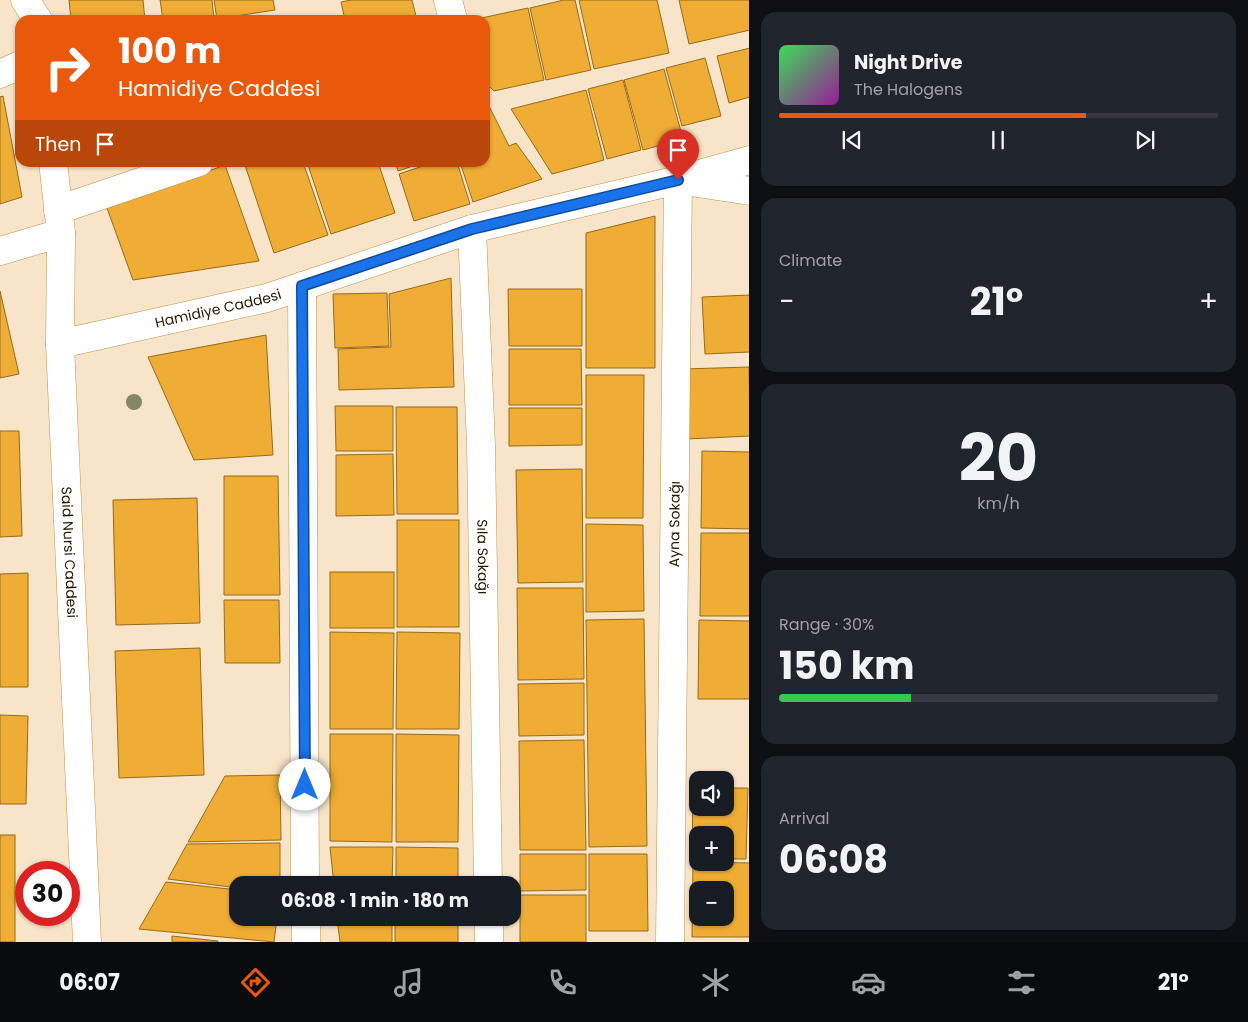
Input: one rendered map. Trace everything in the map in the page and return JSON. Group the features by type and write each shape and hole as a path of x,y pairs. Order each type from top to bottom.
{"street":[{"path":"25,0 36,15"},
{"path":"37,0 38,15"},
{"path":"448,0 452,15"},
{"path":"0,74 15,67"},
{"name":"Hamidiye Caddesi","path":"60,344 267,298 472,229 678,180 749,160"},
{"name":"Said Nursi Caddesi","path":"54,167 59,221 60,344 87,942"},
{"path":"0,251 59,221 187,167"},
{"path":"678,180 749,191"},
{"name":"Ayna Sokağı","path":"670,942 678,180"},
{"name":"Sıla Sokağı","path":"472,229 481,455 488,876"},
{"path":"302,286 306,876"},
{"path":"306,926 306,942"},
{"path":"489,926 489,942"}],"building":[{"path":"69,0 143,0 144,15 70,15"},
{"path":"160,0 212,0 214,15 162,15"},
{"path":"214,0 273,0 275,10 243,15 216,15"},
{"path":"351,0 412,0 416,15 344,15 341,2"},
{"path":"564,0 575,0 591,70 546,80 530,8"},
{"path":"579,0 657,0 669,53 594,69"},
{"path":"679,0 749,0 749,30 689,44"},
{"path":"528,8 544,80 494,91 490,87 490,16"},
{"path":"749,48 749,97 729,103 717,56"},
{"path":"705,58 721,116 682,126 666,68"},
{"path":"664,69 683,139 643,150 624,80"},
{"path":"623,80 641,150 607,159 588,89"},
{"path":"586,90 604,160 552,174 511,109"},
{"path":"3,96 22,197 0,204 0,97"},
{"path":"490,108 509,146 516,143 542,179 473,202 462,167 490,167"},
{"path":"220,167 226,167 259,261 133,280 107,208"},
{"path":"246,167 305,167 328,235 274,253"},
{"path":"309,167 380,167 395,213 331,234"},
{"path":"397,167 410,167 398,171"},
{"path":"420,167 459,167 470,204 414,221 399,174"},
{"path":"655,216 655,368 586,368 586,233"},
{"path":"451,278 454,387 339,390 338,349 391,347 389,294"},
{"path":"508,289 582,289 582,346 509,346"},
{"path":"0,291 19,374 0,378"},
{"path":"387,293 389,346 335,348 333,294"},
{"path":"749,295 749,352 705,354 702,297"},
{"path":"266,335 273,455 194,460 148,357"},
{"path":"509,349 581,349 582,405 509,405"},
{"path":"749,367 749,436 687,439 684,369"},
{"path":"586,375 644,375 643,518 586,518"},
{"path":"335,406 393,406 393,451 336,451"},
{"path":"396,407 457,407 458,514 397,514"},
{"path":"509,408 582,408 582,445 509,446"},
{"path":"0,431 19,431 22,536 0,537"},
{"path":"702,451 749,452 749,529 701,528"},
{"path":"393,454 394,515 336,516 336,455"},
{"path":"582,469 583,582 518,583 516,470"},
{"path":"224,476 278,476 280,595 224,595"},
{"path":"197,498 200,623 116,625 113,500"},
{"path":"397,520 459,520 459,627 397,627"},
{"path":"586,524 643,525 644,611 586,612"},
{"path":"701,533 749,533 749,616 700,616"},
{"path":"330,572 394,572 394,628 330,628"},
{"path":"28,573 28,687 0,687 0,574"},
{"path":"517,588 583,588 584,679 518,680"},
{"path":"224,600 279,600 280,663 225,663"},
{"path":"644,619 647,846 589,847 586,620"},
{"path":"699,620 749,621 749,699 698,699"},
{"path":"330,632 394,633 393,729 330,729"},
{"path":"397,632 460,633 459,729 396,729"},
{"path":"200,648 204,775 119,778 115,651"},
{"path":"584,683 584,735 519,736 518,684"},
{"path":"0,715 28,716 26,804 0,804"},
{"path":"330,734 393,734 392,842 330,841"},
{"path":"396,734 459,735 458,842 396,842"},
{"path":"584,740 586,850 520,850 519,741"},
{"path":"280,775 281,840 188,842 225,776"},
{"path":"734,788 748,788 746,859 734,859 734,826 692,826 693,816 734,816"},
{"path":"0,835 15,835 15,942 0,942"},
{"path":"280,843 280,876 229,876 229,887 168,879 187,844"},
{"path":"330,847 393,847 392,876 333,876"},
{"path":"396,847 458,848 458,876 396,876"},
{"path":"520,854 586,854 586,890 521,891"},
{"path":"589,854 647,854 648,931 589,931"},
{"path":"734,863 749,863 749,937 692,937 692,926 734,926 734,881 693,881 693,871 734,871"},
{"path":"166,882 229,889 229,926 276,926 274,942 139,929"},
{"path":"521,895 586,895 586,942 520,942"},
{"path":"338,926 392,926 392,942 340,942"},
{"path":"395,926 458,926 458,942 395,942"},
{"path":"172,936 218,941 218,942 172,942"}],"route":[{"path":"305,785 302,286 427,242 472,229 678,180"}]}
